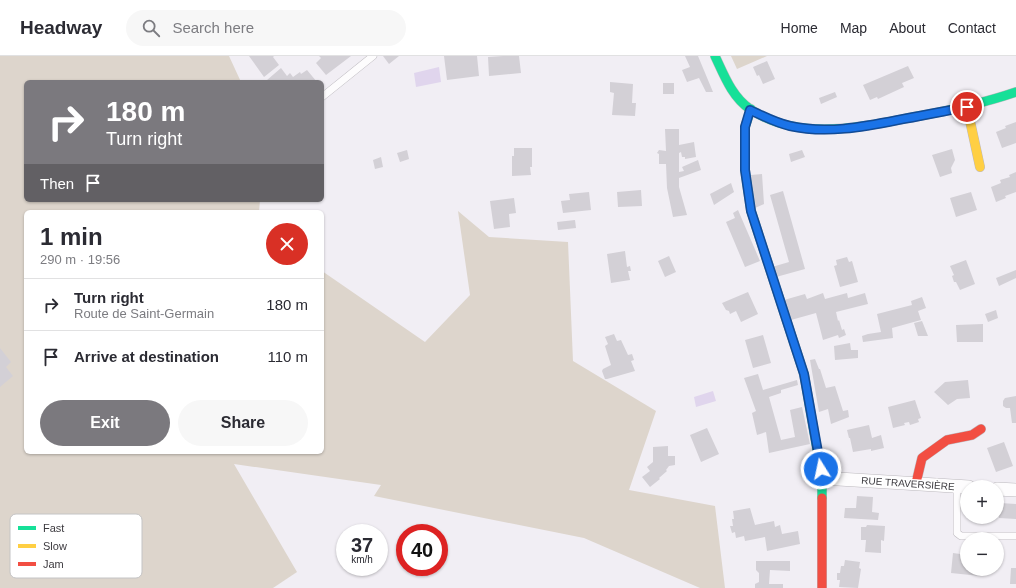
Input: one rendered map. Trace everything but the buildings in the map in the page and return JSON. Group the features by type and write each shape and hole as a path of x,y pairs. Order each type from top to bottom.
{"street":[{"path":"715,56 732,90 750,110 788,126 800,128 835,129 867,126 967,107 1016,92"},
{"path":"967,107 980,167"},
{"path":"750,110 745,127 745,170 751,211 804,374 822,478 822,588"},
{"path":"916,483 922,458 947,440 972,435 981,429"},
{"name":"RUE TRAVERSIÈRE","path":"822,478 960,486"},
{"path":"1004,489 1016,490"}],"lane":[{"path":"324,95 373,56"},
{"path":"960,510 957,533 961,536 1016,536"}],"shaded area":[{"path":"0,56 229,56 240,80 24,80 24,202 260,202 259,210 24,210 24,454 324,454 324,272 425,342 470,295 458,211 489,237 568,242 573,361 656,411 629,490 715,506 725,588 700,588 584,538 374,496 381,485 234,464 297,572 273,588 0,588"},
{"path":"731,56 767,56 737,69"},
{"path":"439,67 441,82 416,87 414,73"},
{"path":"713,391 716,401 696,407 694,397"}],"traffic: fast":[{"path":"715,56 733,92 750,109 769,119 790,126 811,129 833,129 876,124 956,109 1016,92"},
{"path":"751,109 745,127 745,170 751,211 804,374 822,478 822,498"}],"traffic: slow":[{"path":"967,107 980,167"}],"traffic: jam":[{"path":"916,483 922,458 947,440 972,435 981,429"},
{"path":"822,498 822,588"}],"route":[{"path":"821,469 804,374 751,211 745,170 745,127 750,110 788,126 800,128 835,129 867,126 967,107"}]}
